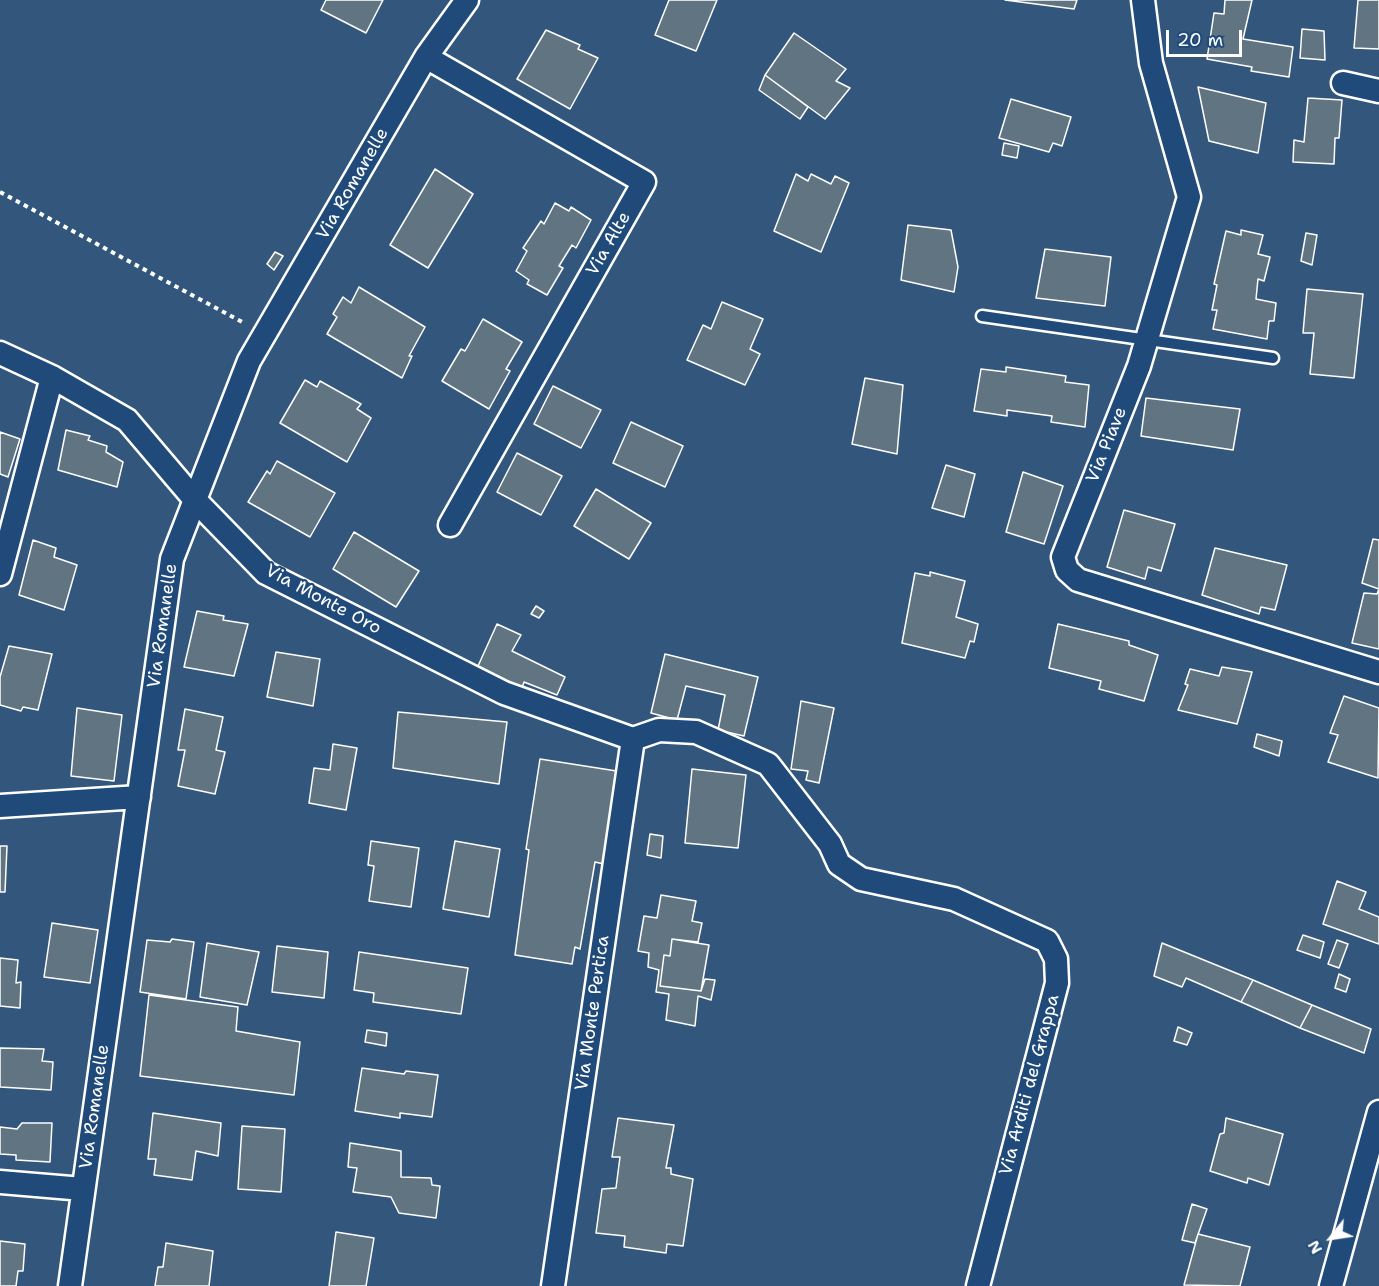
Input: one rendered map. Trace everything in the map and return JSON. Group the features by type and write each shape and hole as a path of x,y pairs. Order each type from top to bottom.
{"street":[{"name":"Via Romanelle","path":"70,1286 172,559 249,361 426,57 467,0"},
{"name":"Via Piave","path":"1143,0 1151,63 1189,196 1139,366 1063,557 1067,570 1078,580 1379,672"},
{"name":"Via Alte","path":"426,57 644,182 450,525"},
{"path":"1343,83 1379,91"},
{"name":"Via Monte Oro","path":"0,353 52,377 127,420 195,500 266,573 504,693 633,740"},
{"path":"0,574 52,377"},
{"name":"Via Arditi del Grappa","path":"633,740 659,730 696,732 768,764 830,844 839,864 861,879 954,899 1047,941 1056,959 1057,983 978,1286"},
{"name":"Via Monte Pertica","path":"553,1286 633,740"},
{"path":"0,806 139,797"},
{"path":"1331,1286 1379,1112"},
{"path":"0,1182 83,1188"}],"lane":[{"path":"982,316 1273,358"}],"path":[{"path":"0,192 266,335"}],"building":[{"path":"326,0 383,0 366,33 321,10"},
{"path":"669,0 717,0 696,51 655,35"},
{"path":"1005,0 1077,0 1074,9"},
{"path":"1225,0 1252,0 1243,39 1293,47 1289,77 1251,71 1252,67 1207,59 1214,13 1224,14"},
{"path":"1358,0 1379,0 1379,49 1354,48"},
{"path":"1302,29 1324,31 1325,60 1300,58"},
{"path":"546,30 580,45 578,49 598,58 570,109 517,79"},
{"path":"794,33 846,69 836,81 850,88 825,119 765,75"},
{"path":"765,75 808,107 800,119 759,90"},
{"path":"1198,87 1266,103 1258,153 1209,141"},
{"path":"1308,98 1342,100 1339,138 1335,138 1334,164 1293,162 1294,140 1304,142"},
{"path":"1011,99 1071,117 1062,146 1053,143 1049,152 999,138"},
{"path":"1004,143 1019,146 1017,158 1002,155"},
{"path":"435,169 473,194 428,268 390,245"},
{"path":"796,174 808,181 811,174 831,184 835,176 849,183 821,252 774,231"},
{"path":"555,203 569,211 571,207 591,220 576,248 572,245 559,266 563,268 547,295 527,284 529,280 516,271 527,251 523,248 541,221 544,224"},
{"path":"908,225 951,230 958,267 954,292 901,280"},
{"path":"1241,230 1263,235 1258,254 1270,257 1264,281 1258,279 1256,299 1276,303 1274,321 1269,321 1267,339 1213,329 1217,310 1212,310 1217,285 1214,284 1226,231 1241,235"},
{"path":"1306,233 1317,235 1312,265 1301,261"},
{"path":"1045,249 1111,257 1105,306 1036,298"},
{"path":"275,252 283,256 274,270 267,264"},
{"path":"359,287 425,327 409,356 412,356 402,378 327,334 337,317 333,314 343,297 351,303"},
{"path":"1307,289 1363,294 1354,378 1310,374 1314,333 1303,333"},
{"path":"722,302 763,319 750,349 760,354 745,385 687,360 703,325 711,329"},
{"path":"483,319 522,342 506,369 510,371 489,409 442,381 461,349 465,351"},
{"path":"1006,367 1066,376 1065,382 1089,385 1085,427 1051,422 1052,416 1007,410 1007,416 974,411 981,369 1006,372"},
{"path":"865,378 903,385 897,454 852,444"},
{"path":"305,380 317,387 320,381 361,404 357,409 371,418 347,462 280,423"},
{"path":"553,386 601,410 581,448 534,424"},
{"path":"1146,398 1240,409 1233,450 1141,436"},
{"path":"631,422 683,446 665,487 613,463"},
{"path":"66,430 90,436 88,440 107,446 106,452 123,462 117,487 58,470"},
{"path":"0,432 20,439 8,477 0,474"},
{"path":"517,453 562,476 541,515 497,492"},
{"path":"277,461 335,493 310,537 248,502 267,471 270,474"},
{"path":"946,465 975,474 964,517 932,508"},
{"path":"1023,472 1063,486 1044,544 1006,532"},
{"path":"596,489 651,523 629,559 574,526"},
{"path":"1124,510 1175,524 1161,571 1148,567 1145,579 1107,567"},
{"path":"354,532 419,571 396,607 333,569"},
{"path":"1373,539 1379,540 1379,589 1362,583"},
{"path":"33,540 56,548 54,557 77,565 64,610 19,595"},
{"path":"1215,548 1287,565 1275,610 1261,607 1259,614 1202,595"},
{"path":"930,572 965,581 956,617 978,624 974,642 970,641 965,658 902,643 915,573 930,576"},
{"path":"1379,589 1379,649 1352,643 1364,593 1377,594"},
{"path":"536,606 544,611 539,618 531,614"},
{"path":"197,611 224,616 223,620 248,624 234,676 184,667"},
{"path":"497,624 521,635 512,651 565,677 557,695 524,682 522,688 478,666"},
{"path":"1058,624 1129,641 1129,645 1158,655 1144,701 1099,689 1101,681 1049,668"},
{"path":"9,646 52,654 38,710 23,707 21,711 0,705 0,677"},
{"path":"276,652 320,659 313,706 267,697"},
{"path":"665,654 758,677 744,736 718,730 725,695 686,686 677,720 651,713"},
{"path":"1222,667 1252,672 1237,724 1178,710 1188,685 1185,684 1190,669 1219,676"},
{"path":"1344,696 1379,708 1378,778 1328,762 1338,735 1330,733"},
{"path":"801,701 834,708 819,783 806,780 808,771 791,769"},
{"path":"77,708 122,715 114,781 71,776"},
{"path":"185,709 223,717 216,750 225,752 215,794 178,786 185,750 178,750"},
{"path":"398,712 507,722 499,784 393,768"},
{"path":"1257,734 1282,741 1279,756 1254,747"},
{"path":"333,744 357,748 346,810 309,803 314,768 330,770"},
{"path":"540,759 623,772 608,865 595,862 580,949 575,947 572,964 515,955 529,850 526,849"},
{"path":"692,769 746,775 738,848 685,843"},
{"path":"650,834 663,836 661,858 647,855"},
{"path":"371,841 419,848 411,907 369,901 374,866 368,865"},
{"path":"455,841 500,849 489,917 443,909"},
{"path":"0,846 7,846 5,892 0,892"},
{"path":"1337,881 1366,892 1359,909 1379,917 1379,944 1323,924"},
{"path":"661,895 696,901 692,921 702,923 698,942 672,939 670,956 664,955 660,986 701,991 705,979 715,980 711,1000 698,996 695,1026 666,1020 669,994 656,992 659,970 648,967 649,953 638,951 644,916 657,918"},
{"path":"52,923 98,930 90,983 44,977"},
{"path":"1303,935 1324,942 1320,958 1297,950"},
{"path":"172,939 194,942 186,999 140,992 147,940 170,942"},
{"path":"672,939 709,945 701,991 660,986 664,955 670,956"},
{"path":"1337,940 1348,944 1339,968 1328,964"},
{"path":"207,943 259,952 247,1005 200,997"},
{"path":"1162,943 1253,980 1241,1002 1186,978 1182,987 1154,976"},
{"path":"277,946 328,952 324,998 272,992"},
{"path":"359,952 468,968 461,1014 373,1002 374,993 354,990"},
{"path":"0,958 18,960 16,983 21,982 20,1008 0,1006"},
{"path":"1339,974 1350,979 1346,992 1335,988"},
{"path":"1253,980 1312,1005 1300,1028 1241,1002"},
{"path":"149,995 238,1007 236,1031 300,1042 294,1095 140,1076"},
{"path":"1312,1005 1371,1029 1364,1053 1300,1028"},
{"path":"1178,1027 1192,1033 1187,1045 1174,1041"},
{"path":"367,1030 387,1033 386,1046 365,1042"},
{"path":"0,1048 44,1049 42,1061 53,1062 51,1090 0,1087"},
{"path":"362,1068 404,1074 406,1071 438,1075 432,1117 400,1113 400,1118 355,1111"},
{"path":"153,1113 221,1123 218,1156 196,1151 192,1180 154,1175 156,1159 148,1159"},
{"path":"618,1118 674,1125 666,1168 671,1168 671,1174 693,1179 683,1246 667,1244 666,1253 624,1247 625,1236 596,1233 602,1189 616,1188 620,1157 612,1157"},
{"path":"1226,1118 1283,1134 1269,1185 1248,1178 1247,1183 1210,1171 1220,1134 1224,1133"},
{"path":"22,1123 52,1123 50,1162 16,1160 16,1155 0,1154 0,1127 17,1129"},
{"path":"242,1126 285,1129 281,1192 238,1189"},
{"path":"350,1143 401,1151 401,1177 431,1178 432,1185 440,1186 436,1218 399,1213 391,1197 353,1192 357,1168 348,1167"},
{"path":"1192,1204 1207,1209 1195,1243 1182,1240"},
{"path":"336,1232 374,1238 366,1286 329,1286"},
{"path":"1198,1234 1250,1247 1240,1286 1184,1285"},
{"path":"0,1241 25,1244 23,1271 18,1271 16,1286 0,1286"},
{"path":"166,1243 213,1251 209,1286 155,1286 158,1267 163,1267"}]}
